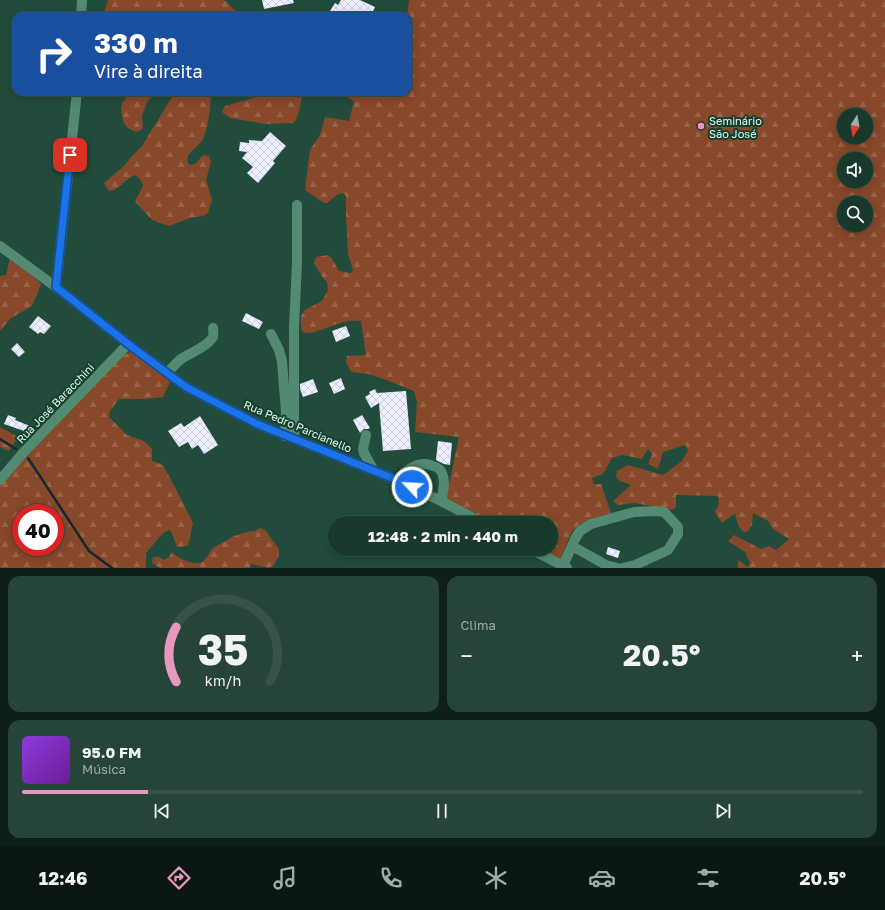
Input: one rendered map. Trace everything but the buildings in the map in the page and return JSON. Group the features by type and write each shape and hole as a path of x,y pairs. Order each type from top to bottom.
{"street":[{"path":"81,12 82,0"},
{"path":"56,287 77,96"},
{"path":"289,437 297,263 297,205"},
{"name":"Rua Pedro Parcianello","path":"0,246 186,387 257,424 397,480 470,516"},
{"path":"167,373 179,361 201,348 212,338 214,333 213,328"},
{"path":"271,334 279,350 282,361 289,437"},
{"name":"Rua José Baracchini","path":"0,480 23,453 128,344"},
{"path":"366,434 364,453 374,471"},
{"path":"397,480 411,468 420,464 428,464 439,468 443,474 444,482 441,501"},
{"path":"544,556 565,567 575,539 580,531 591,524 634,512 656,510 664,512 678,527 678,534 668,550 635,565 623,568"},
{"path":"572,546 608,566 617,568"}],"green space":[{"path":"108,0 224,0 236,12 104,12"},
{"path":"409,0 885,0 885,568 738,568 738,560 748,567 750,563 745,552 728,541 734,535 761,549 769,546 776,550 789,539 773,529 768,521 753,513 752,525 747,532 743,532 738,525 735,513 722,523 715,512 719,504 718,496 676,495 676,507 672,510 635,503 617,505 613,501 631,485 620,481 616,477 617,471 628,465 663,475 682,461 688,450 685,445 663,452 658,469 648,464 652,454 648,449 642,459 623,455 612,458 603,474 592,478 594,484 601,484 611,513 590,520 575,528 569,538 561,559 555,556 558,556 558,516 480,516 446,499 459,437 415,432 417,402 414,391 368,374 351,372 346,362 347,356 366,355 361,321 355,320 339,323 310,333 304,333 301,329 301,316 305,310 322,301 328,290 327,282 314,263 316,257 328,255 339,271 351,273 353,270 348,254 346,196 343,193 338,194 327,203 324,203 306,191 305,188 310,150 320,135 325,117 349,121 354,101 345,96 412,96 412,12 408,12"},
{"path":"127,96 154,96 148,100 142,116 143,128 138,132 129,128 124,123 121,106"},
{"path":"173,96 210,96 210,109 205,134 203,139 187,157 189,165 195,164 203,155 209,156 211,162 206,180 212,200 208,213 203,216 190,218 169,226 152,220 135,201 143,186 141,180 135,175 116,189 109,191 104,183 124,166 142,146"},
{"path":"260,96 302,96 298,114 294,123 266,124 230,118 222,112 225,106"},
{"path":"10,258 21,264 41,284 32,306 11,318 0,331 0,276 6,275"},
{"path":"132,351 170,382 163,397 146,399 119,399 110,411 109,417 127,435 144,441 152,449 152,461 163,465 193,523 188,546 177,547 171,531 169,530 163,533 146,553 146,568 0,568 0,483 124,355"},
{"path":"0,427 18,437 9,451 0,447"},
{"path":"260,528 265,530 279,549 279,555 274,565 269,568 251,564 250,568 160,568 152,563 153,557 159,557 164,560 169,557 172,552 186,561 194,563 203,562 213,548 234,536 255,531"}],"waterway":[{"path":"0,439 16,449"},
{"path":"28,458 89,551 112,568"}],"place":[{"name":"Seminário São José","path":"701,126"}],"route":[{"path":"70,155 56,287 128,344 186,387 257,424 412,487"}]}
